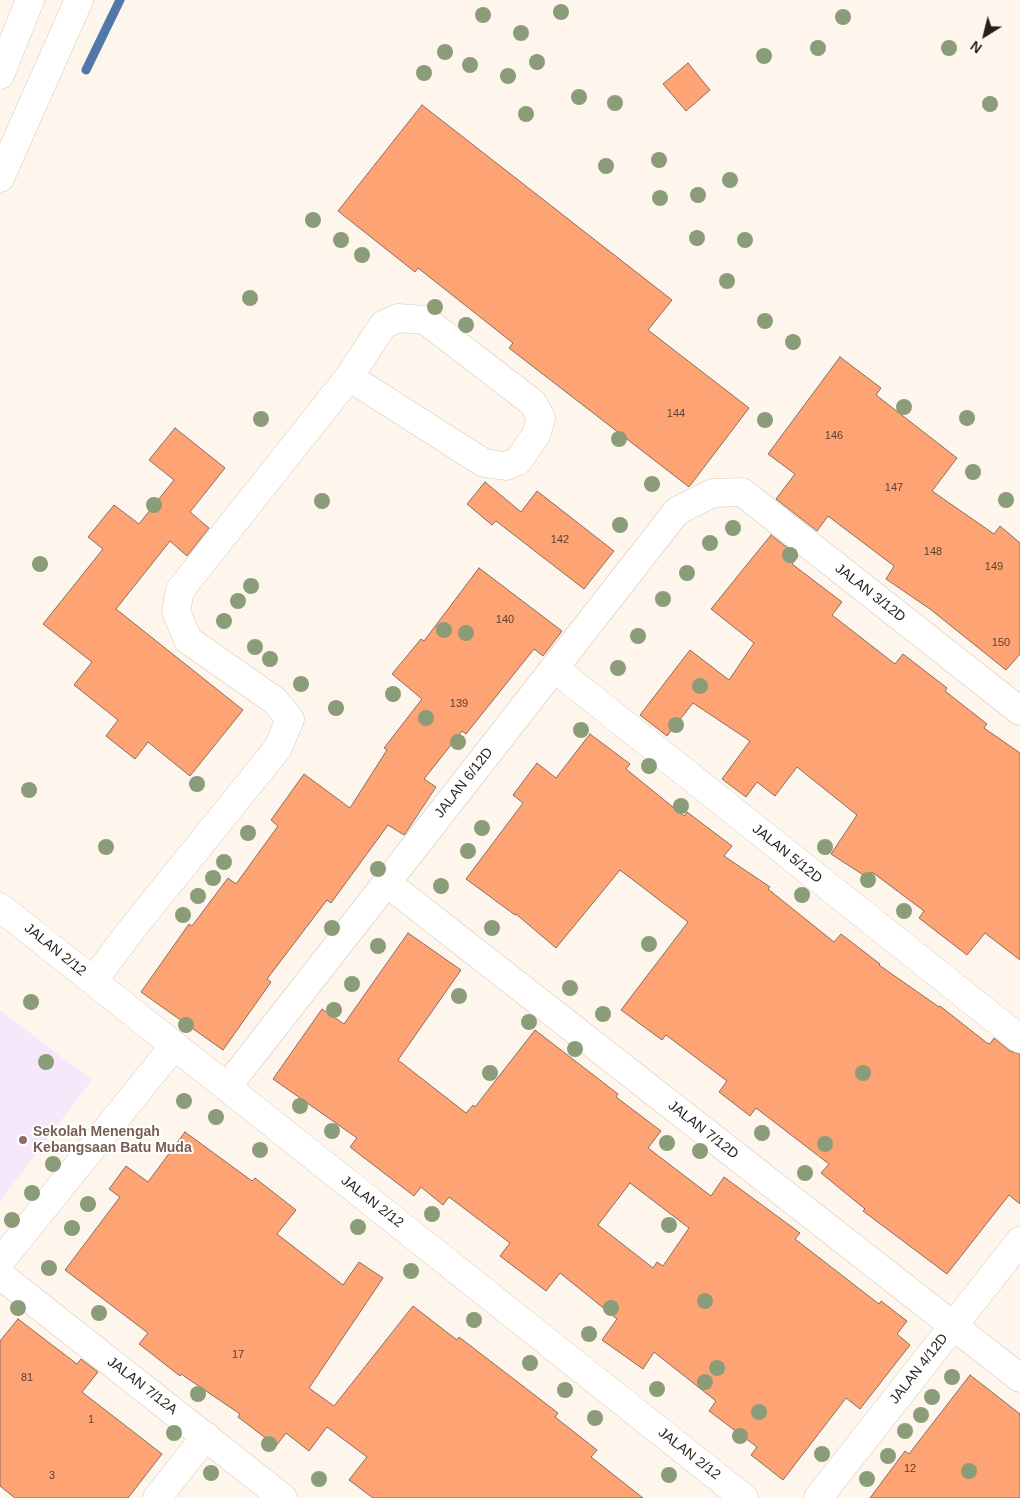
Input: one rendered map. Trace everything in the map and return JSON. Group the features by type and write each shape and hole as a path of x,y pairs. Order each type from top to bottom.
{"street":[{"path":"0,75 30,0"},
{"path":"0,178 79,0"},
{"path":"93,981 132,929 278,748 290,719 274,700 188,640 176,611 180,590 349,377 383,326 398,318 425,320 533,403 541,418 536,434 518,461 506,466 484,462 349,377"},
{"name":"JALAN 3/12D","path":"713,493 742,492 1020,711"},
{"name":"JALAN 6/12D","path":"227,1087 677,511 713,493"},
{"name":"JALAN 5/12D","path":"554,668 1020,1039"},
{"name":"JALAN 7/12D","path":"386,883 1020,1378"},
{"name":"JALAN 2/12","path":"0,907 744,1498"},
{"path":"0,1262 174,1046"},
{"name":"JALAN 4/12D","path":"818,1498 1020,1241"},
{"name":"JALAN 7/12A","path":"0,1275 283,1498"},
{"path":"157,1498 206,1436"}],"shaded area":[{"name":"Sekolah Menengah Kebangsaan Batu Muda","path":"0,1010 92,1080 0,1201"}],"building":[{"path":"688,63 710,90 686,111 663,84"},
{"path":"422,105 672,300 648,330 749,408 689,487 509,348 513,343 418,268 415,272 338,211"},
{"path":"840,357 881,388 876,395 957,458 932,491 994,534 1000,526 1020,543 1020,654 1006,670 930,609 886,579 894,566 828,516 817,531 776,499 795,474 768,454"},
{"path":"175,428 225,468 190,512 209,528 187,556 170,541 116,609 243,710 190,776 148,742 135,759 106,736 118,720 74,685 92,662 43,624 103,549 88,537 114,505 139,524 174,480 149,460"},
{"path":"485,482 521,512 537,491 614,551 584,589 496,521 492,525 467,504"},
{"path":"771,535 798,556 792,564 842,602 832,615 895,664 903,654 947,688 945,691 987,724 984,728 1020,753 1020,960 985,933 967,955 919,918 924,911 872,872 868,878 831,854 857,815 797,767 775,796 757,782 746,797 722,779 750,741 693,703 667,736 640,715 690,650 729,680 754,643 711,609"},
{"path":"479,568 562,631 543,656 534,649 466,734 462,731 424,779 436,787 405,834 388,825 331,903 327,900 267,979 271,982 223,1050 141,992 189,924 192,926 228,878 236,884 278,826 271,820 304,774 350,808 387,750 384,748 422,699 392,674 421,639 424,641"},
{"path":"590,734 630,764 626,769 684,816 687,812 732,846 724,856 770,887 768,889 834,942 841,934 879,965 940,1006 987,1043 990,1044 994,1038 1010,1051 1020,1054 1020,1204 1009,1195 947,1274 863,1211 865,1209 821,1173 829,1164 756,1108 750,1116 719,1092 727,1081 666,1035 662,1040 621,1010 688,922 620,870 556,948 516,914 466,879 523,803 513,795 537,763 556,778"},
{"path":"408,933 461,970 398,1060 466,1113 473,1105 475,1107 535,1030 618,1094 616,1097 661,1131 648,1148 711,1196 724,1177 800,1233 795,1239 879,1304 881,1301 907,1321 897,1334 910,1345 860,1409 846,1398 783,1480 751,1455 757,1447 709,1411 716,1401 654,1352 643,1369 602,1340 617,1319 560,1273 546,1291 500,1256 510,1243 449,1197 443,1205 421,1187 414,1196 350,1147 357,1138 273,1079 322,1009 344,1024","holes":["630,1183 689,1228 663,1266 657,1262 653,1268 598,1225"]},
{"path":"185,1132 252,1181 255,1178 296,1210 277,1234 343,1285 359,1262 383,1278 309,1388 334,1406 413,1306 457,1340 459,1337 558,1413 555,1417 597,1450 591,1457 643,1498 373,1498 349,1480 367,1457 327,1427 309,1451 286,1433 276,1446 238,1417 240,1414 181,1374 180,1376 139,1344 148,1333 65,1270 120,1197 109,1189 126,1166 148,1182"},
{"path":"18,1319 77,1364 81,1359 98,1372 82,1392 162,1454 128,1498 15,1498 0,1486 0,1341"},
{"path":"970,1375 1020,1414 1020,1498 870,1498 905,1451 909,1454"}],"waterway":[{"path":"86,70 120,0"}],"place":[{"name":"Sekolah Menengah Kebangsaan Batu Muda","path":"23,1140"}]}
